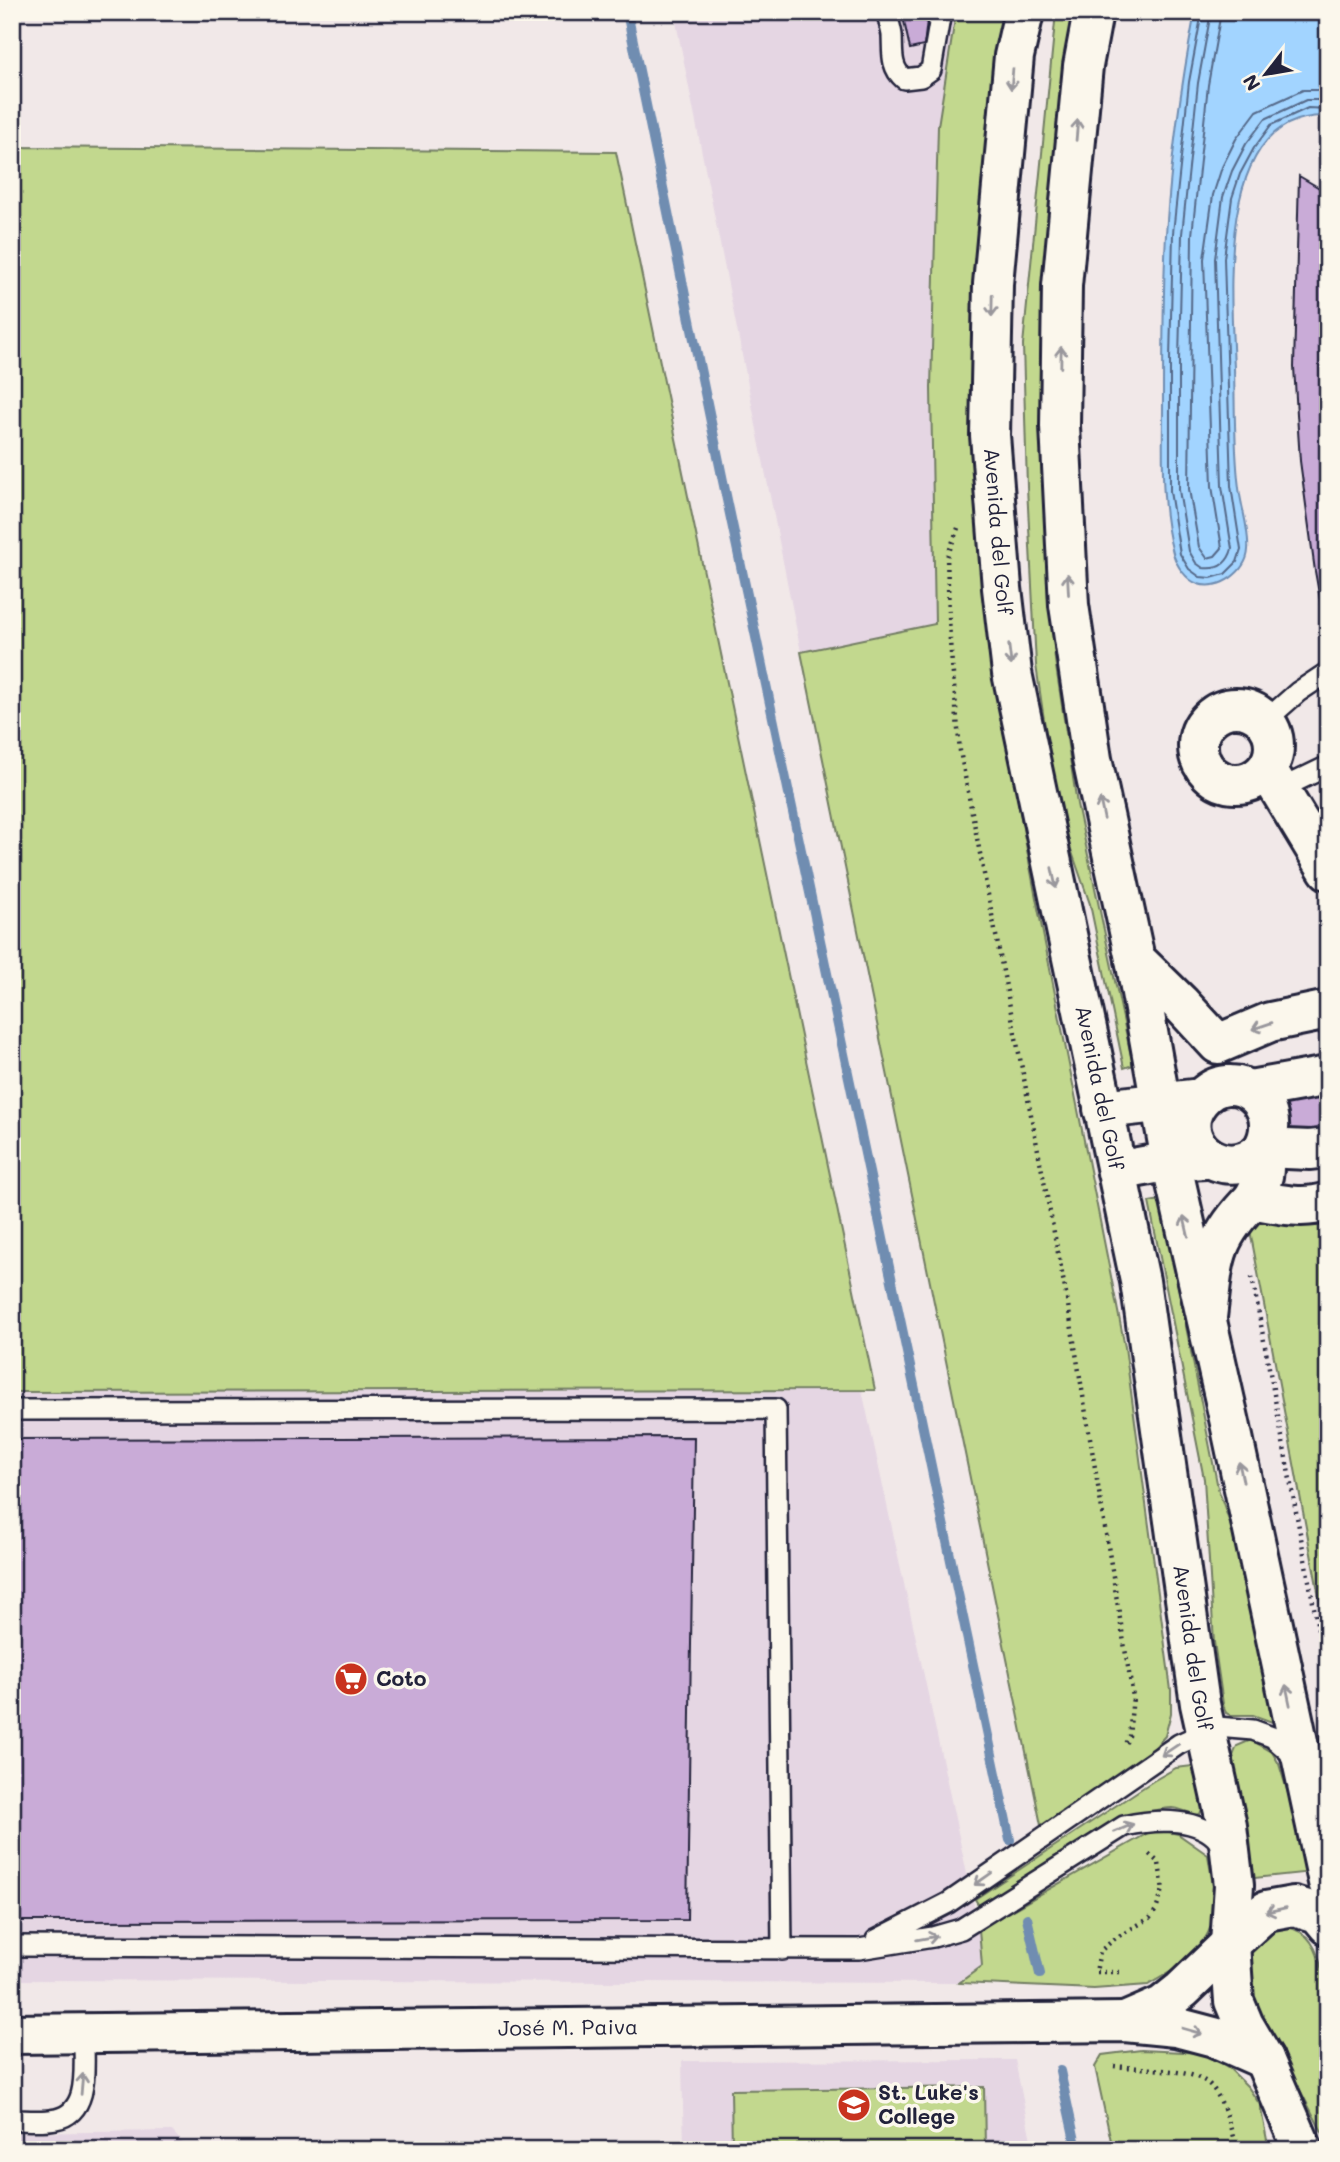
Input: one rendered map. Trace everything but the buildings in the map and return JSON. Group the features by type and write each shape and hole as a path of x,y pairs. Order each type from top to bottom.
{"street":[{"name":"Avenida del Golf","path":"1024,12 1014,56 993,284 990,435 1002,588 1013,673 1140,1281 1205,1732 1227,1826 1234,1885 1230,1944 1234,2001 1244,2025 1264,2059 1303,2150"},
{"path":"1093,12 1083,66 1062,286 1060,426 1071,618 1092,760 1135,959 1159,1102 1328,1882"},
{"path":"1273,779 1258,778 1234,785 1211,775 1198,754 1201,729 1209,718 1219,711 1244,708 1255,712 1265,721 1272,732 1275,745 1273,779 1328,870"},
{"path":"1117,1171 1171,1161 1210,1159 1221,1163 1244,1163 1263,1149 1269,1136 1268,1110 1248,1089 1241,1073 1180,1003 1135,959"},
{"path":"1218,1044 1270,1022 1328,1010"},
{"path":"1210,1159 1195,1142 1192,1130 1195,1107 1202,1098 1218,1087 1237,1086 1248,1089 1328,1076"},
{"path":"1103,1109 1202,1098"},
{"path":"1263,1149 1328,1148"},
{"path":"1207,1319 1215,1254 1224,1231 1253,1199 1264,1179 1263,1149"},
{"path":"1253,1199 1286,1206 1317,1206 1328,1202"},
{"name":"José M. Paiva","path":"1125,2022 1162,2006 1266,1911 1294,1906 1318,1913 1328,1925"},
{"name":"José M. Paiva","path":"12,2034 1125,2022 1176,2026 1214,2037 1264,2059"}],"lane":[{"path":"887,12 892,34 891,57 904,79 921,77 931,70 941,12"},
{"path":"1265,721 1298,692 1328,673"},
{"path":"1273,779 1328,766"},
{"path":"12,1410 776,1409 782,1950"},
{"path":"859,1948 948,1903 1179,1744 1217,1727 1253,1730 1272,1737 1289,1752 1307,1782"},
{"path":"12,1946 782,1950 859,1948 933,1937 961,1929 1124,1826 1175,1820 1215,1837 1231,1861"},
{"path":"12,2120 56,2119 74,2112 81,2098 83,2083 84,2035"}],"path":[{"path":"959,525 947,557 950,642 960,751 1067,1299 1133,1697 1129,1735 1118,1757 1116,1777 1121,1784"},
{"path":"1251,1271 1328,1682"},
{"path":"1120,1972 1096,1972 1100,1951 1117,1937 1150,1918 1163,1890 1158,1863 1142,1846 1137,1823"},
{"path":"1114,2066 1188,2074 1207,2082 1224,2108 1236,2150"}],"shaded area":[{"path":"674,12 956,12 938,126 931,388 935,624 801,652"},
{"name":"Coto","path":"862,1390 979,1929 983,1966 959,1983 12,1980 12,1392"},
{"name":"St. Luke's College","path":"1015,2060 1033,2150 684,2150 682,2061"},
{"path":"172,2131 189,2150 12,2150 12,2133"}],"green space":[{"path":"956,12 1011,12 996,682 1125,1347 1171,1690 1171,1713 1165,1736 1146,1757 1042,1830 801,652 935,624 931,388 938,126"},
{"path":"1056,12 1074,12 1044,484 1055,660 1077,804 1133,1065 1124,1068 1090,904 1057,809 1036,665 1023,345"},
{"path":"12,147 616,152 875,1390 12,1392"},
{"path":"1161,1200 1218,1488 1260,1613 1275,1723 1253,1715 1230,1715 1226,1713 1223,1704 1214,1642 1204,1479 1149,1202"},
{"path":"1328,1209 1328,1644 1249,1225 1276,1215"},
{"path":"1251,1740 1272,1752 1279,1764 1312,1872 1255,1878 1231,1761 1237,1746"},
{"path":"1192,1766 1203,1807 1200,1814 1167,1808 1132,1818 982,1911 975,1899 1153,1781 1176,1768"},
{"path":"1155,1829 1178,1834 1208,1855 1217,1910 1198,1952 1148,1985 1094,1989 959,1983 982,1966 979,1929"},
{"path":"1278,1926 1293,1929 1307,1937 1317,1953 1323,1976 1330,2066 1328,2143 1301,2092 1280,2063 1256,2021 1243,1970 1249,1952"},
{"path":"1141,2050 1205,2053 1229,2068 1248,2087 1260,2105 1269,2150 1113,2150 1095,2067 1102,2055"},
{"path":"984,2087 985,2150 732,2150 731,2090"}],"water":[{"path":"1195,12 1328,12 1328,116 1291,122 1265,143 1247,174 1237,213 1231,297 1235,443 1248,550 1243,566 1231,578 1215,585 1198,584 1182,572 1174,558 1164,498 1163,320 1166,234 1177,122"}],"waterway":[{"path":"627,12 723,481 1010,1840"},
{"path":"1027,1918 1040,1974"},
{"path":"1060,2071 1077,2150"}],"place":[{"name":"Coto","path":"351,1679"},
{"name":"St. Luke's College","path":"854,2105"}]}
